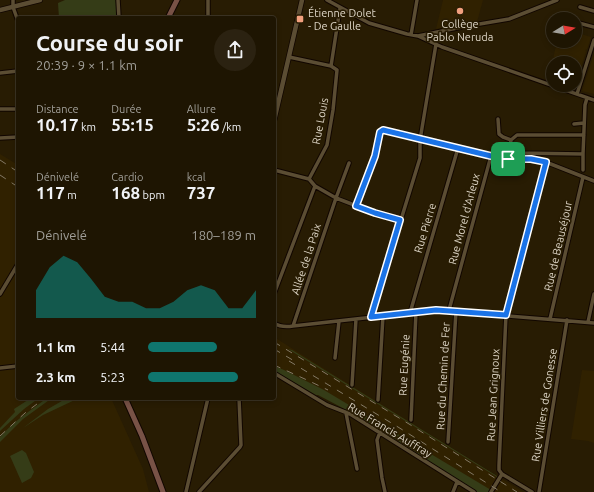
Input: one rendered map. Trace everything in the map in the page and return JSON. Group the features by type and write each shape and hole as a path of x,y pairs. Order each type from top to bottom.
{"main road":[{"path":"169,16 177,0"},
{"path":"126,400 145,443 163,492"}],"street":[{"path":"13,0 17,16"},
{"path":"0,10 40,0"},
{"path":"118,0 119,16"},
{"path":"208,0 208,16"},
{"path":"276,102 289,57 302,0"},
{"path":"327,0 369,23 418,36 436,44 594,100"},
{"path":"411,35 418,0"},
{"path":"418,36 462,27 509,20 557,0"},
{"path":"580,7 594,11"},
{"path":"289,57 331,66 340,8"},
{"path":"582,24 594,27"},
{"path":"577,94 594,40"},
{"path":"371,317 420,158 420,140 436,44"},
{"name":"Rue Louis","path":"309,179 327,145 338,70 331,66"},
{"path":"0,72 16,71"},
{"path":"583,170 584,105 587,98"},
{"path":"0,109 16,109"},
{"path":"498,119 499,134 511,140"},
{"path":"574,124 584,123"},
{"path":"356,206 375,156 380,132 383,130 491,156 508,159 531,159 546,162 594,181"},
{"path":"508,159 511,140 517,135 584,135"},
{"path":"0,138 16,137"},
{"name":"Rue Pierre","path":"410,313 458,148"},
{"path":"509,152 583,154"},
{"name":"Rue Morel d'Arleux","path":"449,310 491,156"},
{"name":"Rue Jean Grignoux","path":"502,474 499,470 499,466 506,315 546,162"},
{"name":"Allée de la Paix","path":"293,326 349,163"},
{"path":"276,171 309,179 314,186 336,198 375,213 400,220"},
{"name":"Rue de Beauséjour","path":"550,319 583,177"},
{"path":"276,289 314,186"},
{"path":"0,294 16,267"},
{"path":"588,322 594,294"},
{"path":"276,325 285,327 436,310 594,323"},
{"name":"Rue du Chemin de Fer","path":"448,442 456,311"},
{"name":"Rue Eugénie","path":"411,420 416,312"},
{"path":"378,400 383,316"},
{"path":"352,385 356,319"},
{"name":"Rue Villiers de Gonesse","path":"539,492 567,320"},
{"path":"335,358 339,321"},
{"path":"0,368 16,366"},
{"name":"Rue Francis Auffray","path":"276,374 327,404 380,432 474,492"},
{"path":"186,492 208,400"},
{"path":"199,492 240,447 238,400"},
{"path":"346,413 357,469"},
{"path":"380,432 377,440 385,492"},
{"path":"491,492 502,474 532,492"},
{"path":"453,492 457,482"}],"shaded area":[{"name":"Collège Pablo Neruda","path":"443,0 483,0 477,22 436,29"},
{"path":"582,34 591,37 587,49 585,50 582,64 582,56 554,56 555,48 582,48"},
{"path":"594,54 594,94 582,91"},
{"path":"0,154 16,164 16,400 112,400 143,469 149,492 0,492"},
{"path":"276,338 523,492 490,492 290,376 285,378 276,372"},
{"path":"582,370 594,371 594,443 571,439"}],"green space":[{"path":"65,0 116,0 116,16 59,16 58,3"},
{"path":"288,349 292,350 497,477"},
{"path":"276,367 324,390 491,490 489,492 477,492 354,414 316,395 276,372"},
{"path":"28,400 36,400 0,431 0,428 15,412 14,409"},
{"path":"44,400 49,400 23,419 0,442 0,437 23,416"},
{"path":"64,400 75,400 43,415 23,428 48,409"},
{"path":"22,450 26,453 34,472 31,478 22,483 10,456"}],"railway":[{"path":"0,160 16,171"},
{"path":"0,175 16,186"},
{"path":"276,343 517,492"},
{"path":"276,350 296,362"},
{"path":"289,361 501,492"},
{"path":"276,366 328,390"},
{"path":"0,436 25,413 42,400"}],"place":[{"name":"Collège Pablo Neruda","path":"460,11"},
{"name":"Étienne Dolet - De Gaulle","path":"300,19"}],"route":[{"path":"383,130 420,140 508,159 538,159 546,162 506,315 436,310 371,317 400,220 356,206 375,156 380,132 383,130"}]}
